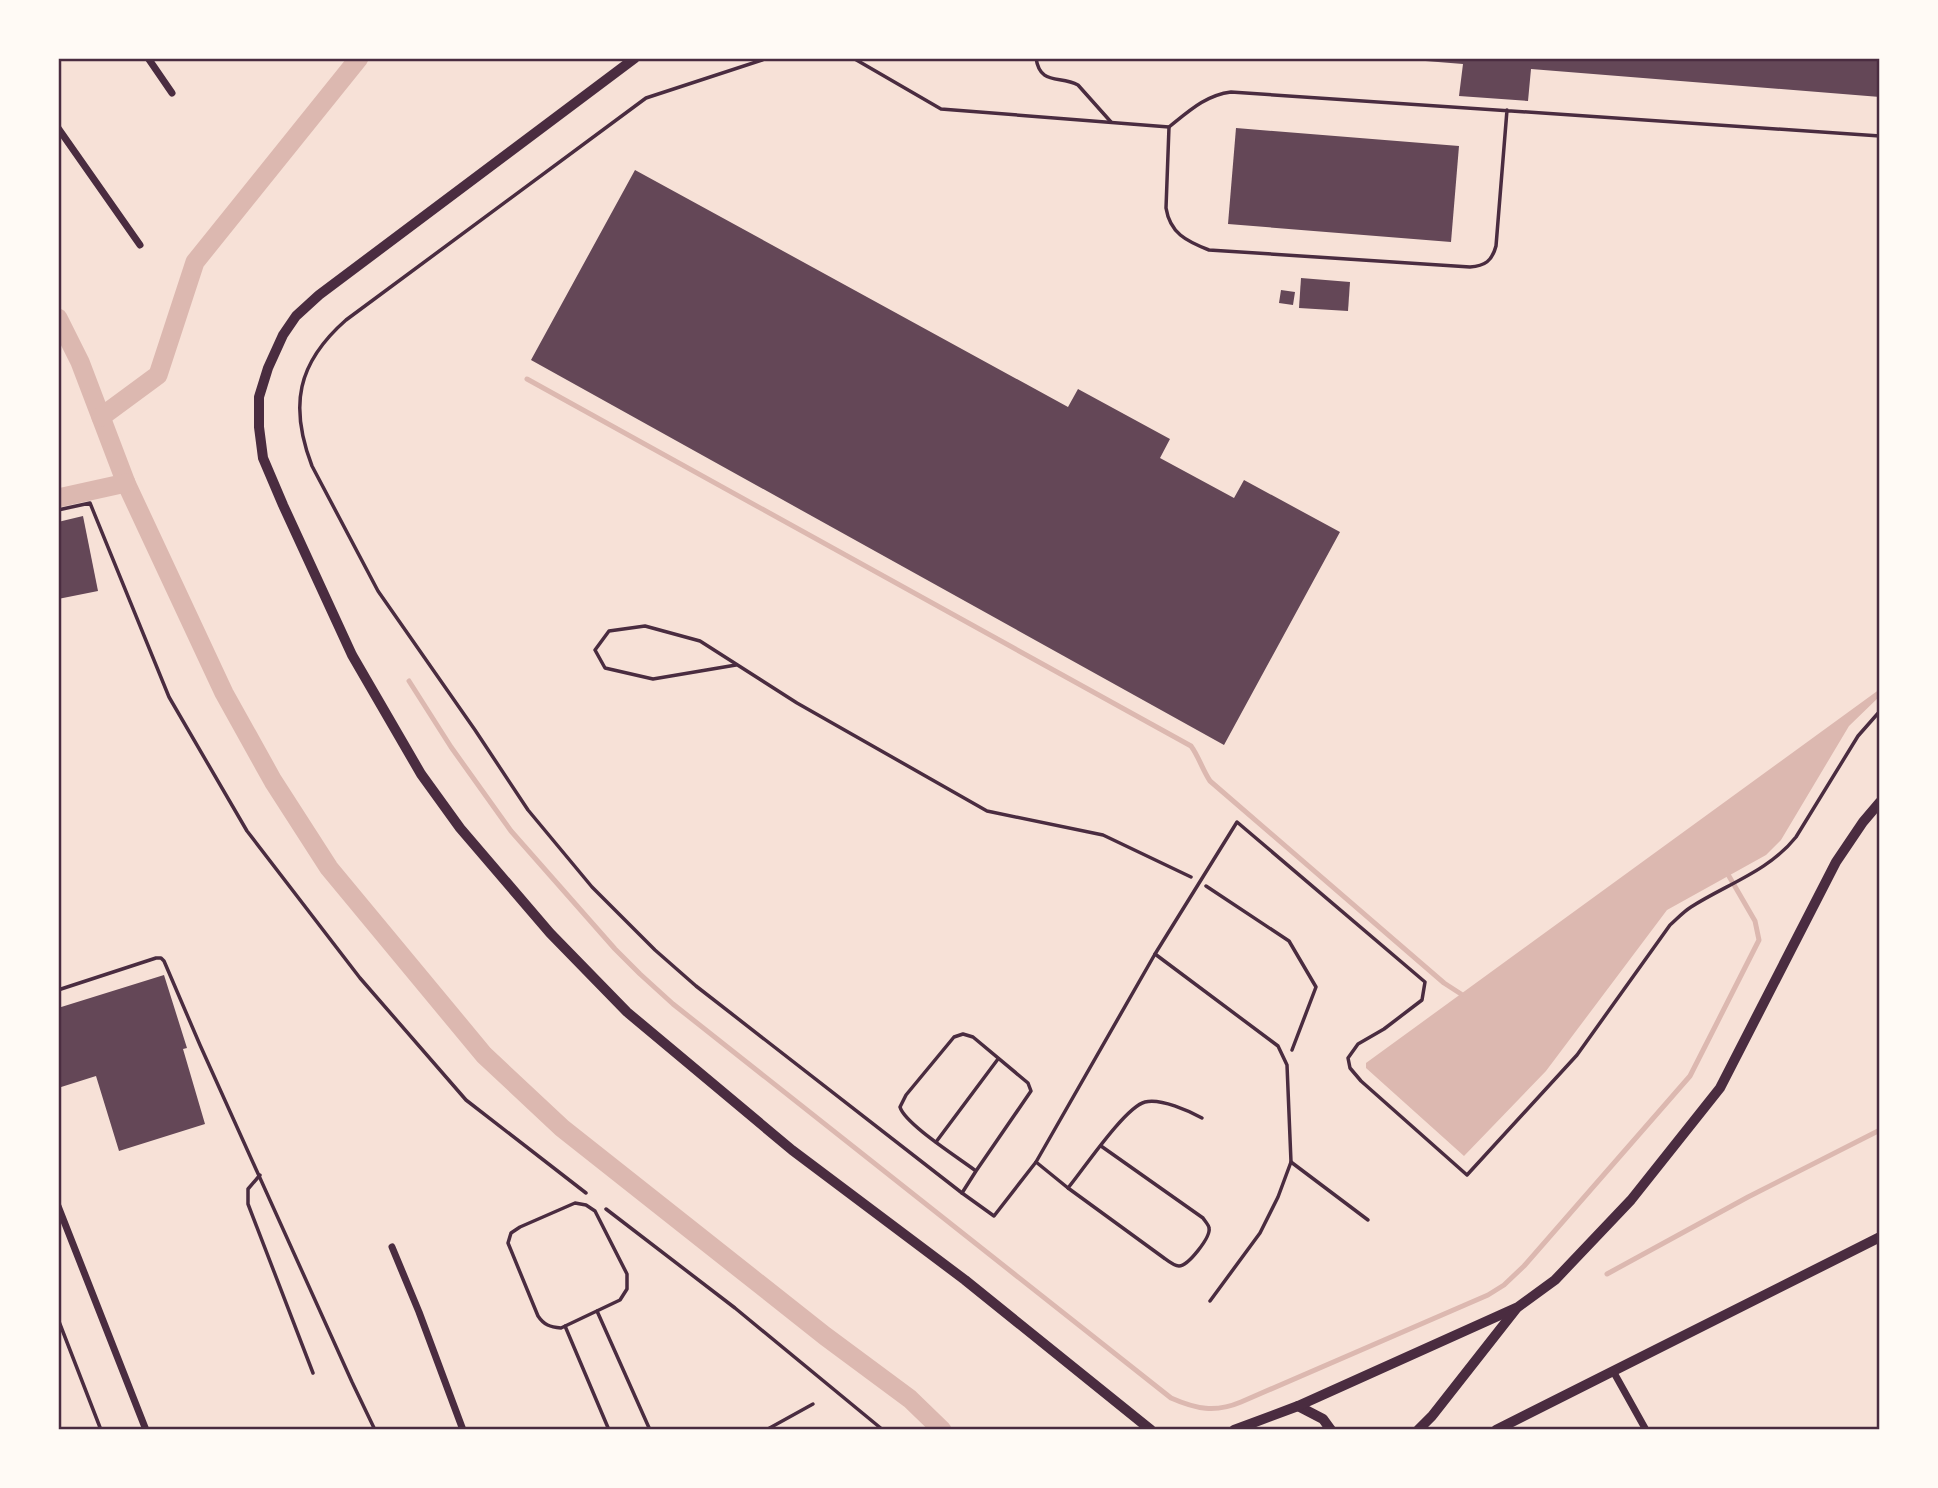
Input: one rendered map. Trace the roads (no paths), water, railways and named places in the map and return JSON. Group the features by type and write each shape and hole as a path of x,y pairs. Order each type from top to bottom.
{"main road":[{"path":"1496,1430 1880,1237"}],"street":[{"path":"148,58 172,93"},
{"path":"634,58 319,295 296,316 268,369 258,397 263,458 352,655 421,774 460,828 550,933 626,1012 792,1150 965,1280 1151,1430"},
{"path":"58,128 140,245"},
{"path":"1234,1430 1298,1406 1518,1307 1555,1280 1631,1200 1720,1088 1836,862 1880,802"},
{"path":"58,1206 146,1430"},
{"path":"392,1247 463,1430"},
{"path":"1418,1430 1518,1307"},
{"path":"1613,1371 1646,1430"},
{"path":"1298,1406 1323,1419 1331,1430"}],"lane":[{"path":"768,58 646,98 346,320 328,336 308,369 302,387 300,424 304,445 312,466 378,591 528,810 592,887 655,950 696,986 994,1216 1036,1161 1155,954 1237,822 1425,982 1422,1000 1384,1029 1358,1044 1348,1058 1350,1068 1360,1082 1468,1175 1577,1055 1670,925 1689,908 1744,878 1785,851 1858,736 1880,711"},
{"path":"853,58 861,60 941,109 1169,127 1203,100 1231,92 1880,136"},
{"path":"1036,58 1043,75 1079,85 1111,122"},
{"path":"1169,127 1166,208 1168,219 1181,236 1197,245 1219,251 1470,267 1488,262 1494,254 1507,110"},
{"path":"1155,954 1278,1046 1287,1065 1291,1162 1260,1233 1210,1301"},
{"path":"58,990 156,957 164,961 375,1430"},
{"path":"962,1193 1031,1091 1028,1083 973,1037 960,1034 954,1037 906,1095 900,1107 901,1112 936,1142 976,1171"},
{"path":"936,1142 999,1059"},
{"path":"1068,1188 1124,1115 1143,1102 1152,1101 1182,1107 1202,1118"},
{"path":"1036,1161 1068,1188 1176,1266 1186,1264 1209,1233 1209,1225 1203,1218 1101,1146"},
{"path":"1291,1162 1368,1220"},
{"path":"260,1175 248,1189 248,1204 313,1373"},
{"path":"575,1203 586,1205 595,1212 627,1274 628,1289 620,1300 565,1326 553,1328 541,1321 508,1243 511,1233 520,1227 575,1203"},
{"path":"597,1311 650,1430"},
{"path":"58,1319 101,1430"},
{"path":"565,1326 609,1430"},
{"path":"766,1430 813,1404"}],"waterway":[{"path":"101,417 158,375 195,262 359,58"},
{"path":"58,318 80,362 126,483 224,693 273,781 329,868 484,1055 562,1128 825,1336 910,1399 942,1430"},
{"path":"527,379 1191,746 1210,781 1444,983 1461,994"},
{"path":"58,498 126,483"},
{"path":"409,681 451,747 511,831 640,974 673,1004 1171,1398 1206,1408 1223,1408 1241,1402 1488,1295 1504,1285 1524,1266 1690,1076 1759,940 1755,921 1726,871"},
{"path":"1607,1274 1748,1197 1880,1130"}]}
